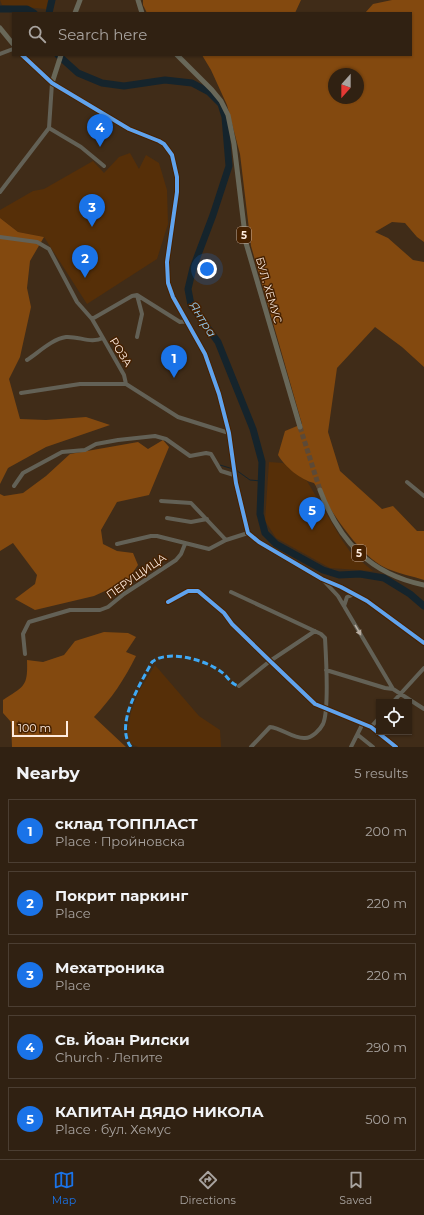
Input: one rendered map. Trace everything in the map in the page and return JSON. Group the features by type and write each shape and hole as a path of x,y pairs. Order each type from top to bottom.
{"main road":[{"path":"75,12 80,0"},
{"path":"138,0 142,12"},
{"path":"0,28 12,43"},
{"path":"23,56 52,83 61,56"},
{"name":"БУЛ. ХЕМУС","path":"178,56 212,90 221,101 228,115 234,144 246,243 300,426"},
{"name":"5","path":"320,490 329,514 340,530 366,560 393,577 424,585"}],"street":[{"path":"0,54 12,49"},
{"path":"0,192 11,180 48,128 52,83 129,129 164,144 172,155 177,177 177,192 167,262 167,276 173,297 208,362 229,433 234,473 248,533 259,542 322,579 356,594 424,643"},
{"path":"48,128 81,147 104,166"},
{"path":"0,237 37,242 49,248 77,302 92,319 103,338"},
{"path":"92,319 132,296 137,295 180,322 187,321"},
{"path":"137,295 142,314 138,337"},
{"name":"РОЗА","path":"27,360 54,342 66,337 98,341 103,338 124,375 126,384"},
{"path":"21,393 80,384 126,384 178,418 229,433"},
{"path":"14,486 23,473 62,452 85,450 96,444 149,436 166,439 190,456 206,453 211,454 221,471 234,473"},
{"path":"408,482 424,496"},
{"path":"161,501 191,503 226,540"},
{"path":"168,518 191,522 207,520"},
{"name":"ПЕРУЩИЦА","path":"117,544 151,536 209,549 226,540 248,533"},
{"name":"ПЕРУЩИЦА","path":"25,654 22,634 29,622 70,610 100,610 108,607 124,594 176,560 181,554 185,544"},
{"path":"322,579 338,596 393,689 424,709"},
{"path":"168,602 188,591 198,592 208,598 270,662 312,701 325,709 371,727 396,747"},
{"path":"231,592 325,636 326,670 325,709 323,723 310,737 301,738 270,727 251,747"},
{"path":"344,606 347,597 356,594"},
{"path":"239,686 270,662 315,631"},
{"path":"396,699 424,668"},
{"path":"326,670 384,688 393,689"},
{"path":"371,727 376,721"},
{"path":"351,747 363,723"},
{"path":"358,735 373,747"}],"shaded area":[{"path":"0,0 48,0 46,9 2,5"},
{"path":"143,0 301,0 295,12 146,12 143,5"},
{"path":"392,0 424,0 424,242 417,237 405,223 392,222 375,232 388,238 413,260 424,262 424,367 402,347 375,327 337,368 328,432 340,471 382,509 393,506 417,531 424,531 424,580 388,569 377,563 366,554 346,531 314,483 304,479 294,472 278,455 285,431 302,424 251,246 240,154 227,105 211,70 203,56 412,56 412,12 366,12 373,4"},
{"path":"130,153 139,169 146,155 159,163 167,190 168,224 157,259 87,304 44,237 18,232 0,218 0,210 33,191 44,189 93,161 104,173 119,157"},
{"path":"0,218 18,232 44,237 30,261 27,288 31,307 20,357 9,379 20,419 46,420 86,417 110,425 46,447 8,468 0,484"},
{"path":"163,440 169,447 149,495 117,502 101,530 103,544 117,551 133,553 138,565 127,581 94,596 35,610 15,599 35,584 37,575 13,543 0,551 0,494 4,496 23,493 46,476 70,454 138,442 148,449"},
{"path":"269,462 283,463 307,481 351,553 373,571 330,568 276,538 265,521"},
{"path":"104,632 128,633 136,637 126,652 136,656 112,696 94,717 126,747 12,747 11,722 3,713 3,700 16,692 23,685 27,676 27,660 43,662 64,655 75,641"},
{"path":"155,665 199,716 220,730 221,747 138,747 131,744 127,732 131,712 139,691"}],"waterway":[{"name":"Янтра","path":"49,12 52,0"},
{"path":"0,9 27,9 32,12"},
{"name":"Янтра","path":"59,56 78,73 102,83 124,86 165,80 192,83 209,92 221,104 225,117 229,166 213,215 193,268 188,289 191,305 218,342 253,429 262,462 260,514 265,533 276,544 323,570 339,575 360,574 384,578 410,594 424,606"},
{"path":"220,465 233,469"},
{"path":"236,470 250,480 261,481"}],"tunnel":[{"path":"300,427 320,490"}],"marked path":[{"path":"131,747 127,738 127,716 136,692 152,662 159,658 177,656 205,663 222,673 234,684 239,686"}],"cycle path":[{"path":"23,56 52,83 129,129 159,141 164,144 172,155 177,177 177,192 167,262 168,283 173,297 205,354 219,394 229,433 236,483 248,533 259,542 322,579 367,601 424,643"},
{"path":"168,602 188,591 198,591 224,613 232,624 315,704 371,727 396,747"}],"place":[{"name":"Св. Йоан Рилски","path":"100,147"},
{"name":"Мехатроника","path":"92,227"},
{"name":"Покрит паркинг","path":"85,278"},
{"name":"склад ТОППЛАСТ","path":"174,378"},
{"name":"КАПИТАН ДЯДО НИКОЛА","path":"312,530"}]}
